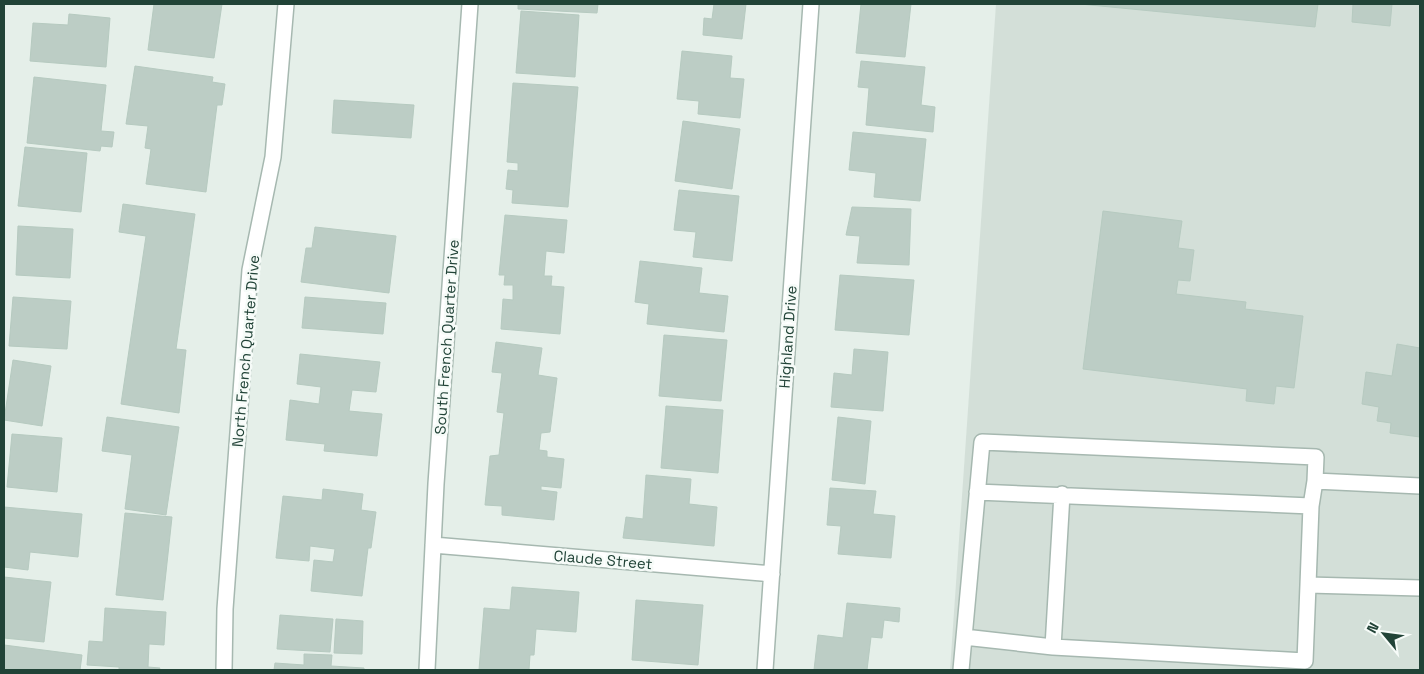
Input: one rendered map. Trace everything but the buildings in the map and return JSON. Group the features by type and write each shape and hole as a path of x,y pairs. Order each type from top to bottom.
{"street":[{"name":"North French Quarter Drive","path":"224,670 225,609 250,270 273,157 286,4"},
{"name":"South French Quarter Drive","path":"426,670 470,4"},
{"name":"Highland Drive","path":"765,670 811,4"},
{"path":"960,670 982,442 1316,457 1305,660 1053,647 964,637"},
{"path":"1315,481 1420,486"},
{"path":"977,492 1062,494 1312,506"},
{"path":"1053,647 1062,494"},
{"name":"Claude Street","path":"433,544 772,574"},
{"path":"1308,585 1420,588"}],"shaded area":[{"path":"996,4 1420,4 1420,670 950,670"}]}
